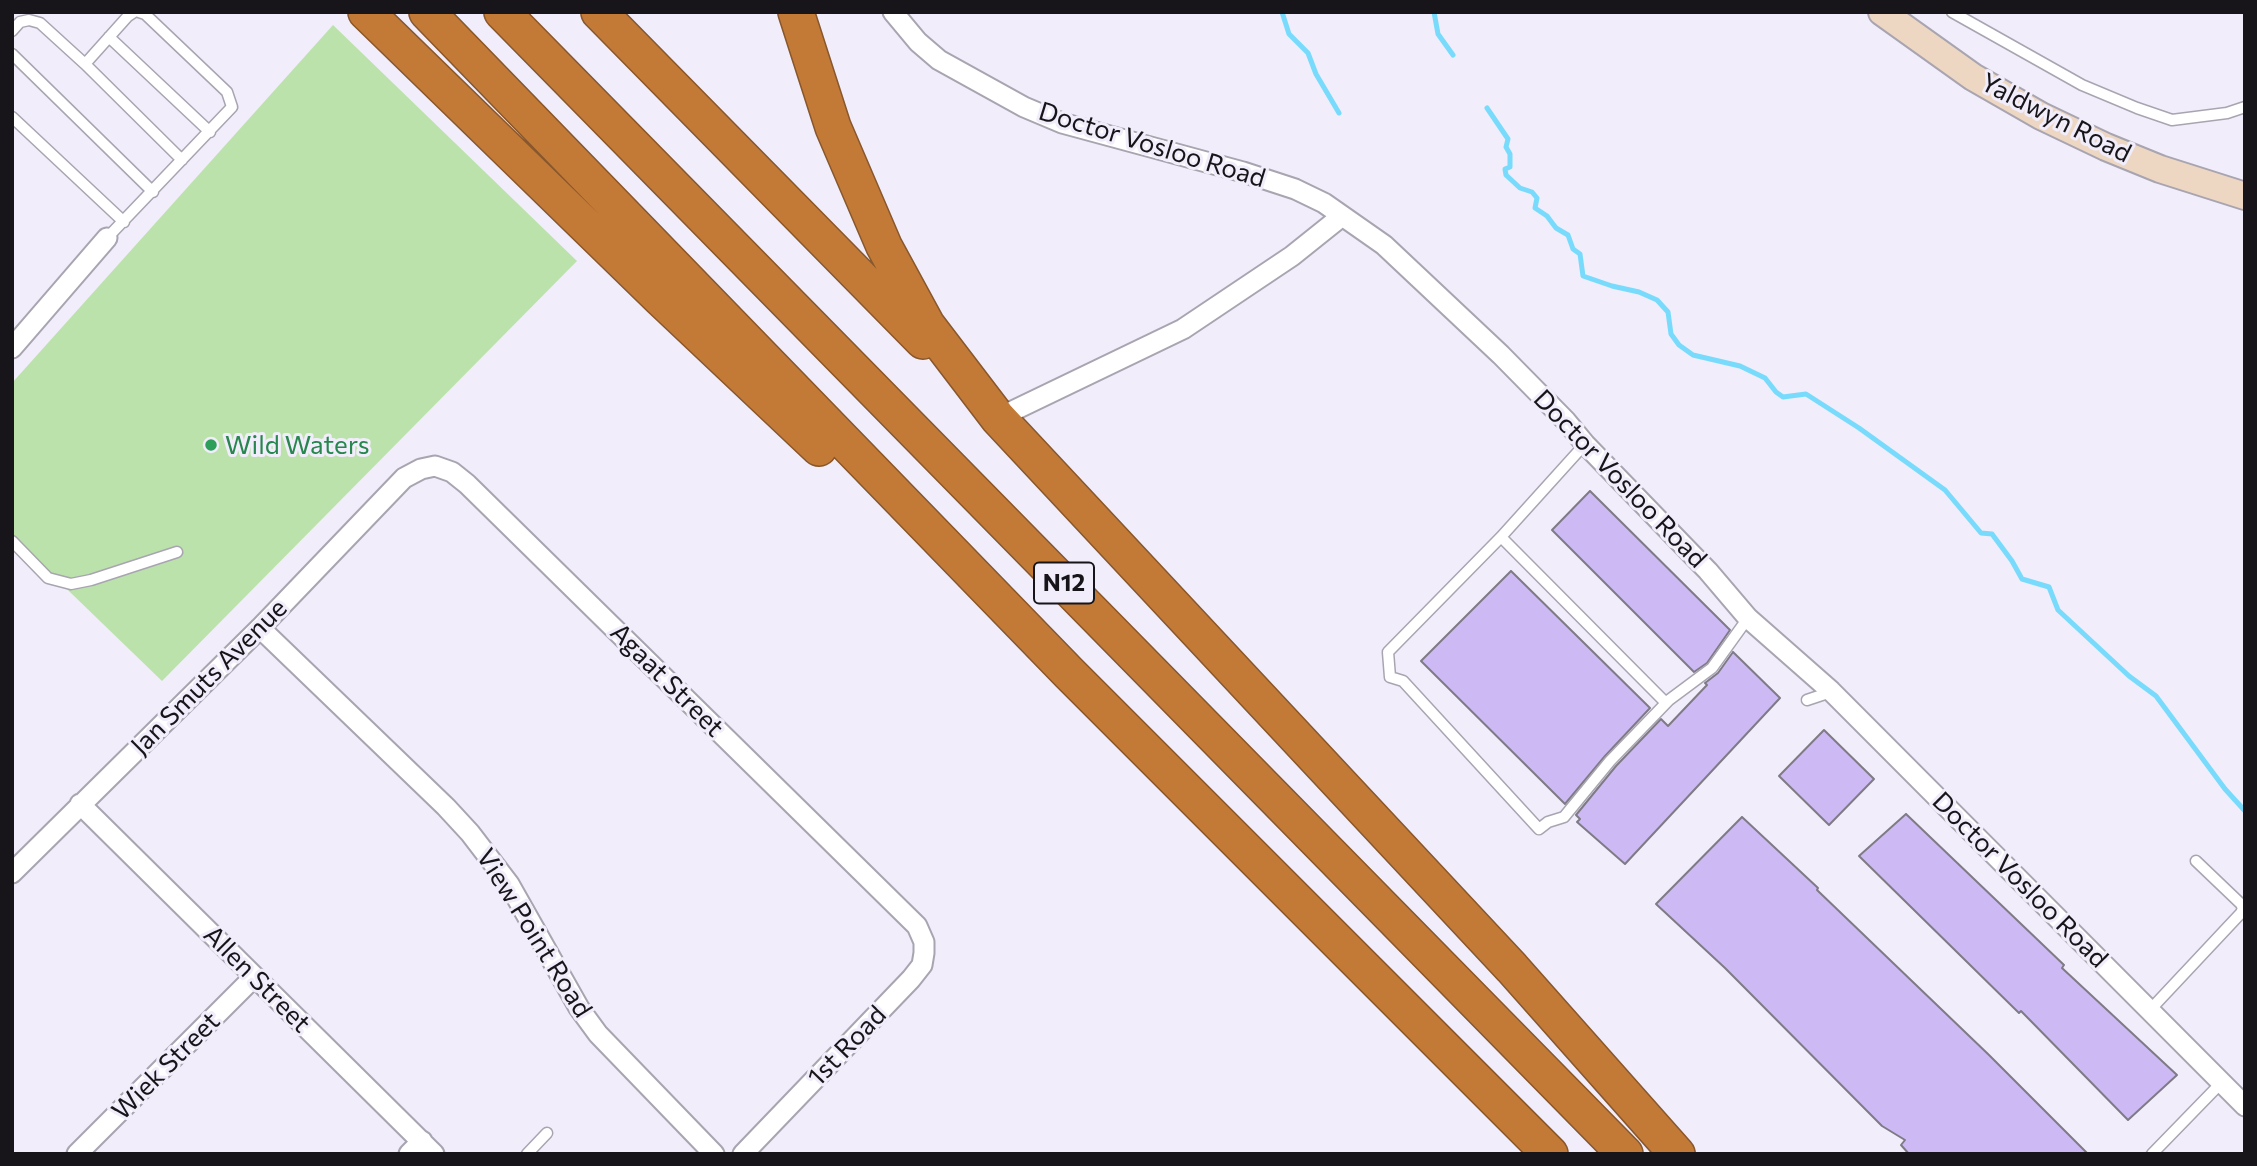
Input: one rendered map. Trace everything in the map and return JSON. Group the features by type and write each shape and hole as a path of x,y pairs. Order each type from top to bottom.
{"highway":[{"path":"366,12 660,298 832,460 1069,673"},
{"name":"N12","path":"427,12 1069,673 1550,1154"},
{"name":"N12","path":"502,12 1625,1154"},
{"path":"598,12 998,418 1512,968 1677,1154"},
{"path":"796,12 833,127 884,246 927,325 998,418"}],"main road":[{"name":"Yaldwyn Road","path":"1882,12 1973,77 2041,116 2160,169 2245,197"},
{"name":"Yaldwyn Road","path":"1897,12 1980,69 2049,109 2160,159 2245,186"}],"street":[{"name":"Doctor Vosloo Road","path":"892,12 918,42 939,60 1024,107 1072,127 1271,180 1324,203 1384,245 1501,355 1566,421 1708,571 1748,618 1831,691 2245,1106"},
{"path":"998,418 1183,329 1292,256 1342,216"},
{"path":"12,348 107,238"},
{"name":"Agaat Street","path":"404,478 421,469 435,467 452,472 467,484 917,926"},
{"name":"Jan Smuts Avenue","path":"15,864 260,628 404,478"},
{"name":"View Point Road","path":"260,628 470,833 509,884 579,1009 598,1034 714,1154"},
{"name":"Allen Street","path":"80,804 254,977 422,1150"},
{"name":"1st Road","path":"743,1154 922,965 923,942 917,926"},
{"name":"Wiek Street","path":"77,1154 254,977"}],"lane":[{"path":"85,64 128,16 137,12 145,13 227,92 232,107 107,238"},
{"path":"1952,12 2082,85 2172,120 2227,113 2245,107"},
{"path":"12,31 20,22 29,20 40,23 182,160"},
{"path":"109,37 210,132"},
{"path":"12,54 153,192"},
{"path":"12,117 124,222"},
{"path":"1585,444 1501,537 1388,652 1390,677 1403,681 1539,829 1548,822 1564,817 1610,761 1666,703 1712,668 1748,618"},
{"path":"1501,537 1666,703"},
{"path":"12,541 48,578 71,584 177,552"},
{"path":"1807,700 1831,691"},
{"path":"2150,1010 2243,908 2196,861"},
{"path":"2151,1154 2222,1083"},
{"path":"527,1154 547,1133"}],"green space":[{"name":"Wild Waters","path":"333,25 577,261 162,681 12,536 12,383"}],"building":[{"path":"1590,491 1730,630 1707,663 1694,672 1552,530"},
{"path":"1511,571 1650,708 1565,804 1421,661"},
{"path":"1733,652 1780,698 1625,864 1577,822 1580,819 1576,815 1616,766 1661,719 1668,726 1707,685 1705,683 1718,673"},
{"path":"1824,730 1874,779 1829,825 1779,776"},
{"path":"1906,814 2064,965 2062,968 2177,1075 2128,1120 2021,1011 2019,1013 1859,856"},
{"path":"1742,817 1818,888 1817,890 2088,1154 1909,1154 1901,1145 1905,1140 1882,1126 1725,968 1656,904"}],"waterway":[{"path":"1282,12 1289,34 1308,53 1316,74 1339,113"},
{"path":"1434,12 1438,34 1453,55"},
{"path":"1487,108 1508,139 1506,147 1510,154 1510,167 1505,169 1506,175 1520,188 1532,192 1537,198 1535,208 1547,216 1556,228 1568,235 1573,249 1580,254 1583,276 1657,300 1668,312 1671,334 1679,345 1693,355 1740,366 1765,378 1783,397 1806,394 1859,428 1945,490 1981,533 1992,534 2022,579 2049,587 2058,610 2129,676 2156,696 2225,789 2245,811"}],"place":[{"name":"Wild Waters","path":"211,445"}]}
